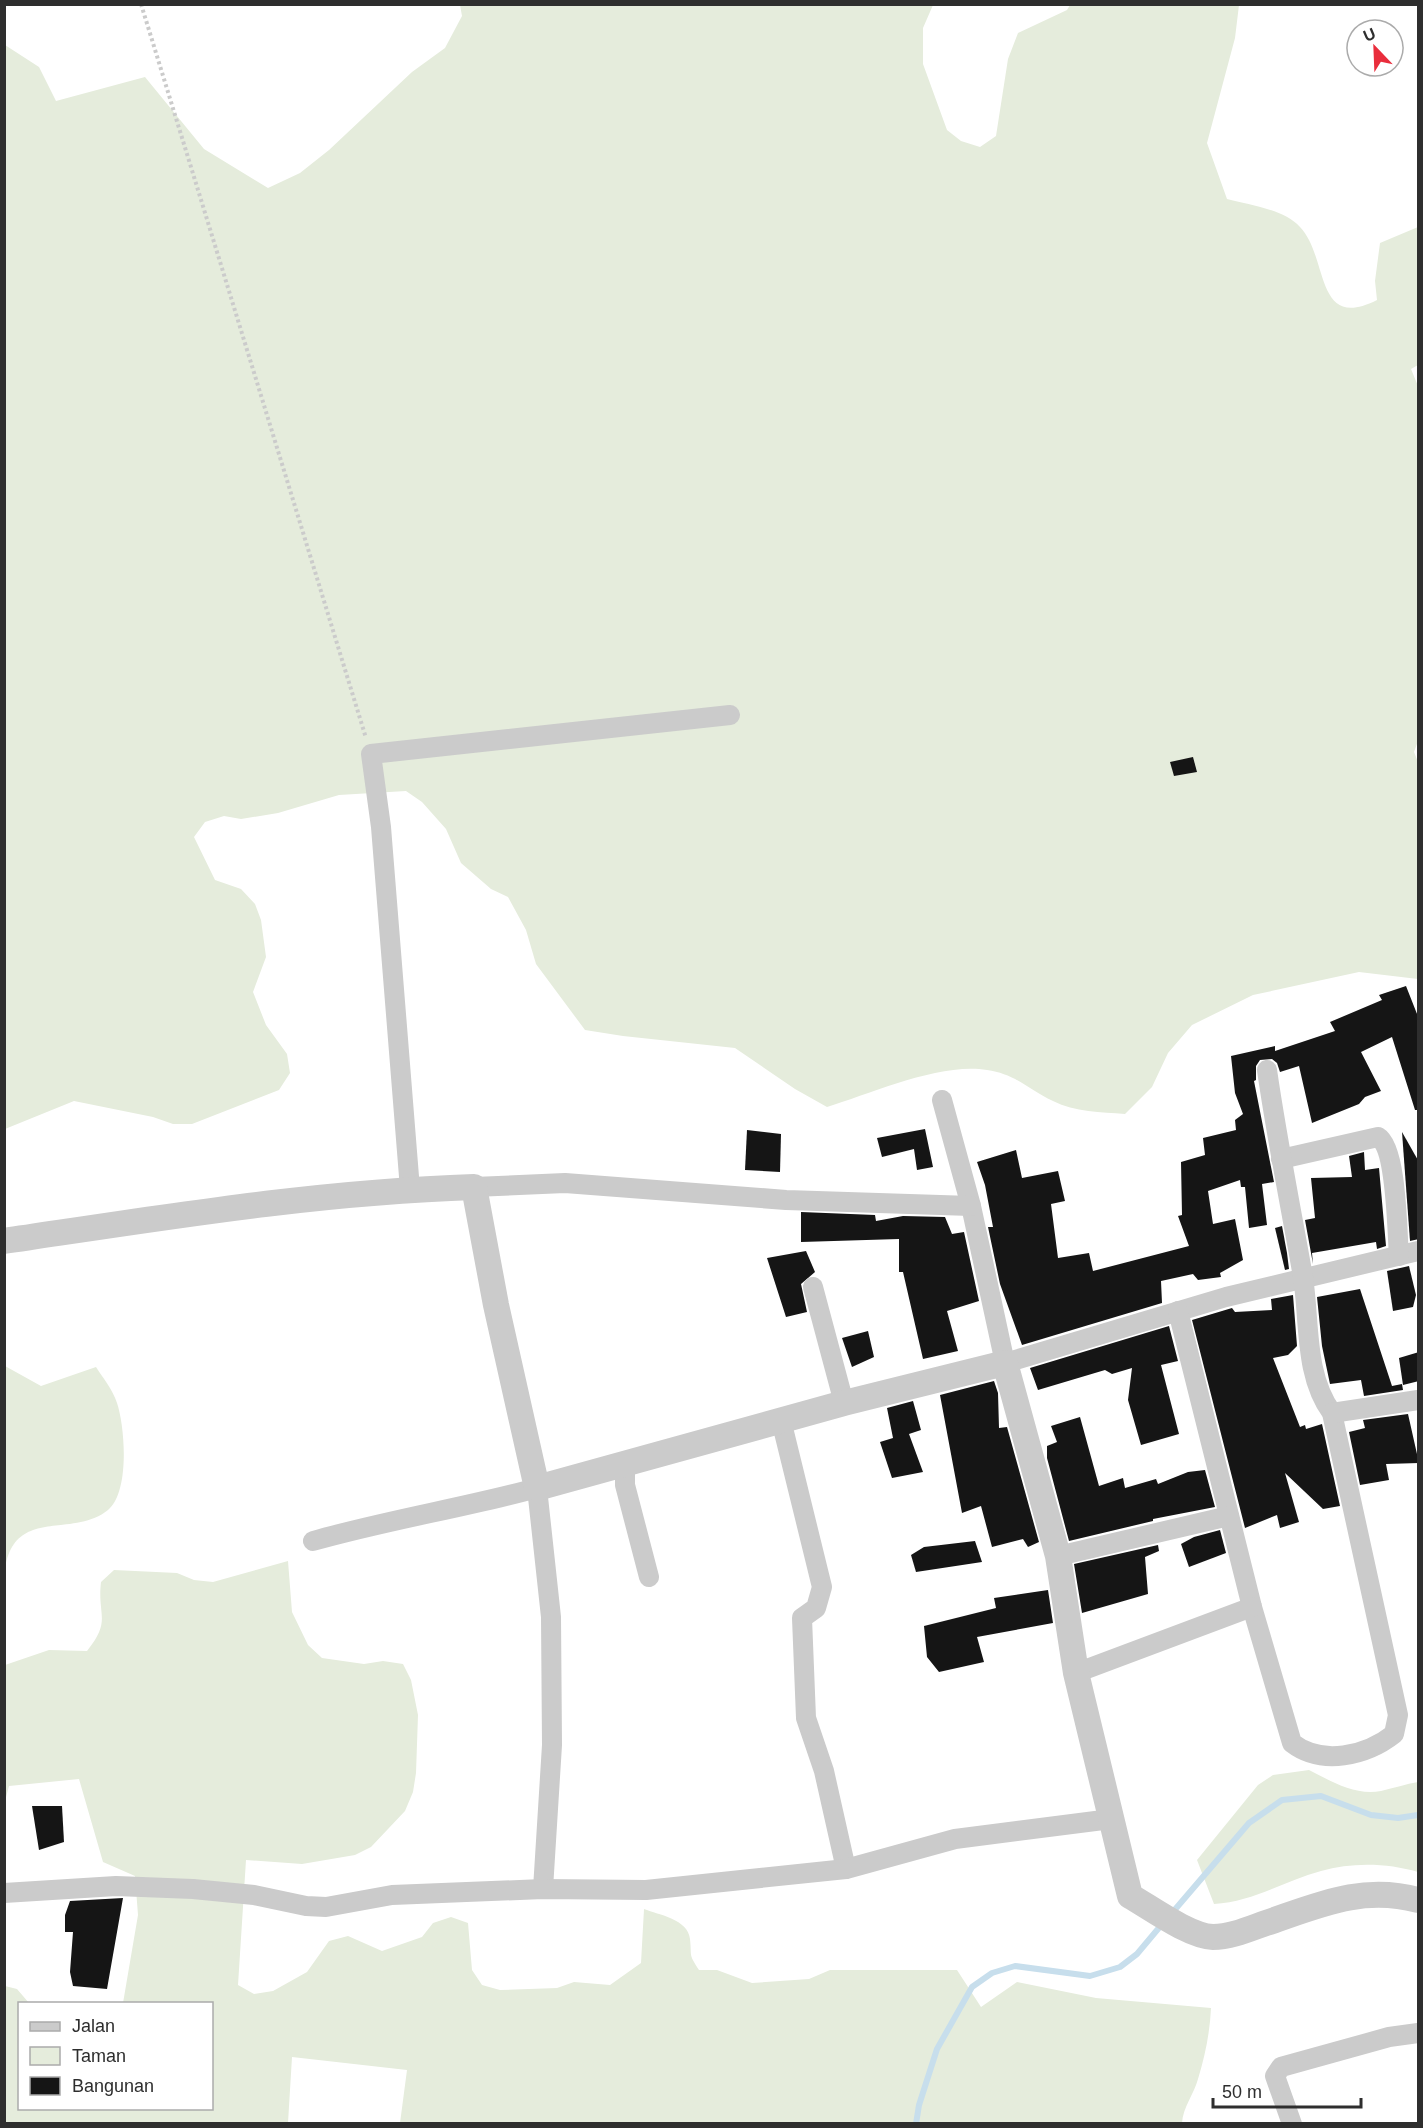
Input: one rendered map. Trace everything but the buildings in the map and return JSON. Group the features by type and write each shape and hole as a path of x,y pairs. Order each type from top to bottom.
{"street":[{"path":"410,1189 381,827 371,754 730,715"},
{"path":"1178,1311 1252,1607 1292,1743 1305,1753 1333,1757 1380,1745 1394,1734 1398,1715 1332,1413 1320,1397 1315,1380 1303,1279 1267,1070"},
{"path":"942,1100 971,1206 1005,1363 1058,1556 1076,1672 1130,1896 1191,1930 1211,1937 1234,1934 1344,1897 1373,1893 1419,1900"},
{"path":"1281,1159 1378,1137 1382,1140 1388,1152 1393,1180 1399,1256"},
{"path":"4,1240 192,1214 410,1189 565,1183 786,1200 971,1206"},
{"path":"474,1187 496,1305 537,1488 551,1617 552,1745 543,1889"},
{"path":"313,1541 359,1528 478,1504 844,1403 1005,1363 1178,1311 1419,1251"},
{"path":"813,1287 844,1403"},
{"path":"1332,1413 1419,1400"},
{"path":"781,1420 822,1587 816,1608 802,1618 806,1718 824,1771 846,1869"},
{"path":"625,1462 625,1485 649,1577"},
{"path":"1058,1556 1229,1516"},
{"path":"1076,1672 1252,1607"},
{"path":"4,1893 116,1886 193,1889 254,1895 326,1908 392,1895 543,1889 646,1890 846,1869 955,1839 1111,1819"},
{"path":"1292,2124 1275,2076 1281,2067 1389,2037 1419,2033"}],"path":[{"path":"141,4 371,754"}],"green space":[{"path":"460,5 933,5 923,28 923,64 947,130 961,141 980,147 996,136 1008,59 1018,33 1067,10 1070,5 1239,5 1235,38 1207,143 1227,199 1276,212 1300,227 1309,240 1326,287 1333,299 1342,306 1357,307 1377,300 1375,281 1380,243 1418,227 1418,365 1411,369 1418,386 1418,741 1414,752 1418,762 1418,979 1359,972 1253,995 1192,1025 1168,1053 1152,1087 1125,1114 1088,1111 1061,1105 1006,1075 987,1070 969,1069 928,1074 827,1107 795,1089 735,1048 585,1030 536,964 526,930 508,897 491,889 461,863 446,829 422,802 406,791 339,795 278,813 241,819 224,816 205,822 194,837 215,880 241,889 255,904 261,920 266,957 253,992 266,1025 287,1054 290,1073 279,1090 192,1124 173,1124 153,1117 74,1101 5,1129 5,45 39,67 56,101 145,77 204,149 268,188 300,173 329,150 412,72 445,48 462,16"},
{"path":"5,1366 41,1386 96,1367 117,1403 122,1427 124,1459 120,1489 108,1510 78,1523 32,1530 20,1537 11,1550 5,1569"},
{"path":"288,1561 292,1612 308,1645 322,1658 364,1664 383,1661 403,1664 411,1680 418,1715 413,1792 405,1811 371,1847 355,1855 302,1864 246,1860 238,1985 254,1994 273,1991 307,1972 329,1941 348,1936 382,1951 422,1937 433,1923 451,1917 468,1923 472,1970 482,1985 500,1990 557,1988 574,1982 610,1985 641,1963 644,1909 679,1922 684,1927 690,1939 692,1957 699,1970 717,1970 752,1983 809,1979 830,1970 957,1970 981,2007 1017,1982 1096,1998 1211,2008 1203,2062 1184,2111 1182,2123 400,2123 407,2070 292,2057 288,2123 5,2123 5,1986 17,1989 28,2002 18,2002 18,2110 213,2110 213,2002 123,2002 138,1915 135,1876 103,1862 79,1779 9,1786 5,1801 5,1665 49,1650 87,1651 95,1641 101,1625 101,1582 114,1570 177,1573 194,1580 213,1582"},
{"path":"1309,1770 1335,1783 1371,1792 1418,1782 1418,1872 1382,1865 1345,1866 1307,1875 1242,1899 1214,1904 1197,1860 1258,1785 1273,1775"}],"waterway":[{"path":"1172,1913 1249,1823 1282,1800 1321,1796 1371,1815 1398,1818 1418,1815"},
{"path":"916,2124 919,2105 937,2049 972,1987 992,1973 1015,1966 1090,1976 1120,1967 1137,1954 1163,1923"}]}
